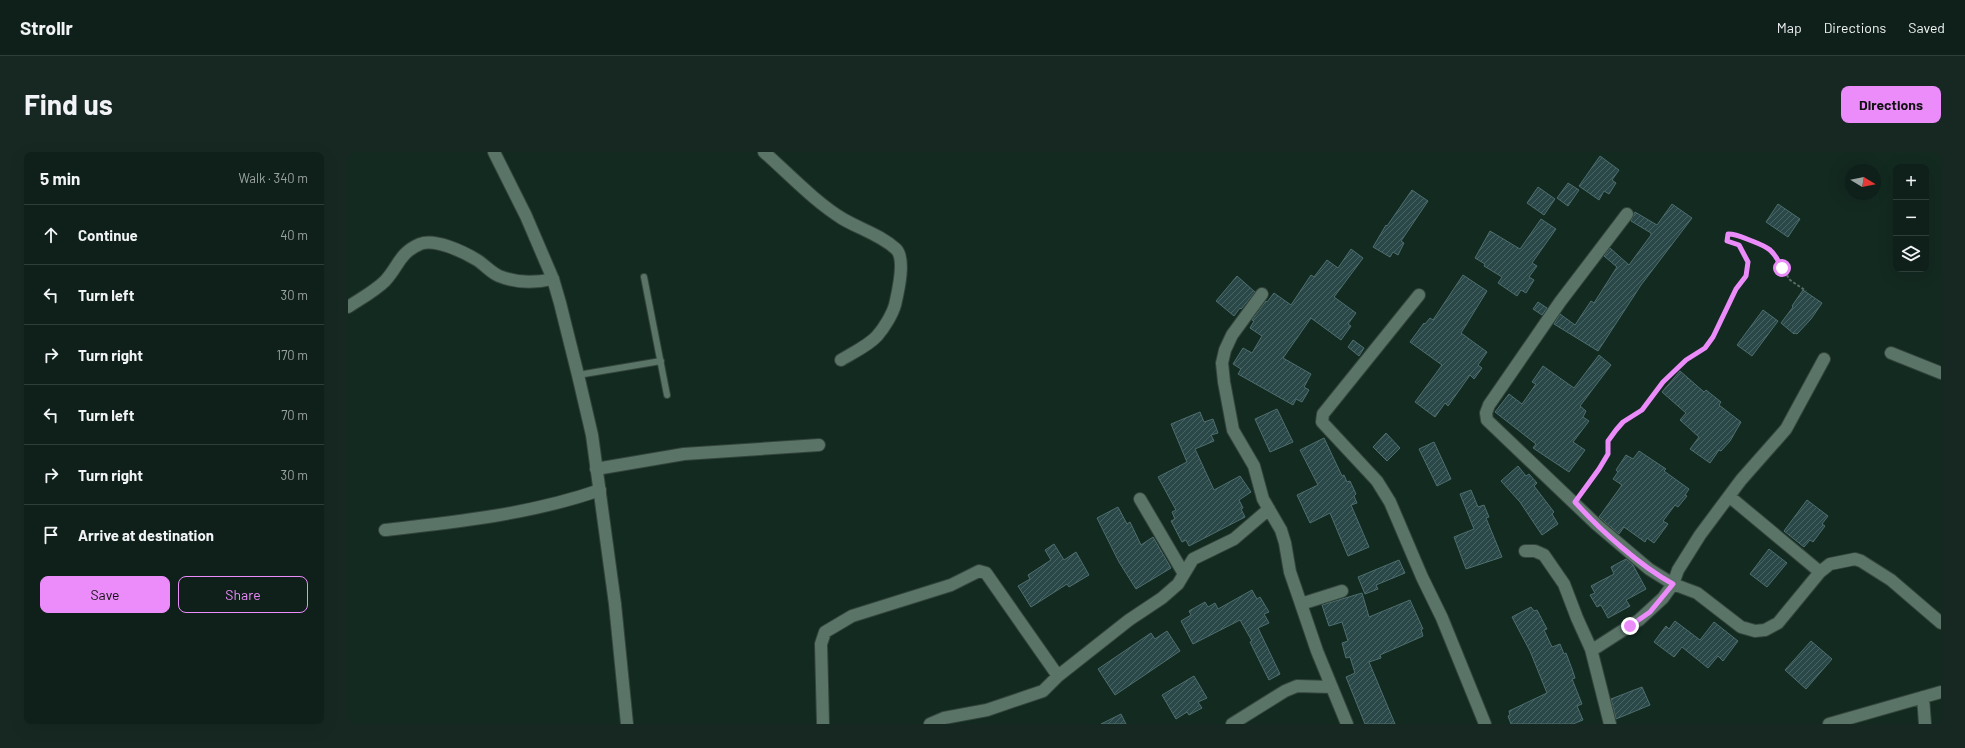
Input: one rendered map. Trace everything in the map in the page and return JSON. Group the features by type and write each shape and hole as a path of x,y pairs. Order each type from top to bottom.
{"street":[{"path":"494,152 526,216 553,279 592,435 615,604 627,724"},
{"path":"764,152 829,208 844,219 862,227 896,249 900,257 901,268 895,305 886,324 876,337 841,360"},
{"path":"1627,214 1560,302 1489,405 1486,413 1487,420 1575,502 1611,538 1648,569 1673,584 1697,593 1741,627 1755,631 1766,630 1778,624 1820,572 1830,564 1855,559 1861,560 1891,580 1938,618"},
{"path":"348,307 384,282 406,252 425,243 433,243 465,254 478,261 490,272 506,278 532,282 553,279"},
{"path":"1262,294 1232,334 1225,350 1222,363 1233,430 1254,466 1262,499 1269,509 1283,537 1290,572 1317,651 1347,724"},
{"path":"1418,295 1323,414 1322,422 1377,481 1390,502 1422,577 1442,618 1485,724"},
{"path":"1891,353 1941,373"},
{"path":"1591,649 1598,647 1650,612 1673,584 1678,570 1700,535 1746,474 1786,429 1824,359"},
{"path":"596,468 684,454 818,445"},
{"path":"385,530 453,522 527,510 556,504 600,490"},
{"path":"1730,497 1820,572"},
{"path":"1140,499 1184,574"},
{"path":"930,724 944,718 987,710 1022,699 1043,690 1058,676 1129,620 1162,598 1178,584 1193,559 1199,554 1234,539 1269,509"},
{"path":"1525,551 1535,551 1544,555 1564,584 1591,649 1610,724"},
{"path":"823,724 821,644 825,632 852,616 951,585 979,571 986,573 1058,676"},
{"path":"1301,604 1342,591"},
{"path":"1232,724 1285,691 1297,686 1332,686"},
{"path":"1829,724 1941,692"},
{"path":"1923,697 1925,724"}],"lane":[{"path":"644,277 667,395"},
{"path":"578,375 661,361"}],"path":[{"path":"1575,502 1608,454 1608,441 1616,430 1623,422 1642,410 1663,382 1686,360 1705,348 1713,337 1736,289 1746,276 1748,262 1739,245 1727,241 1728,234 1735,234 1762,244 1770,249 1790,280 1806,291"}],"building":[{"path":"1600,156 1619,170 1612,180 1616,183 1609,194 1604,191 1599,200 1579,186"},
{"path":"1568,183 1579,190 1568,206 1557,198"},
{"path":"1538,187 1555,199 1544,215 1527,203"},
{"path":"1412,190 1428,201 1401,241 1404,243 1398,255 1393,252 1390,257 1373,247 1386,225 1387,226"},
{"path":"1672,204 1692,218 1641,285 1598,351 1554,324 1560,314 1575,325 1591,301 1594,303 1617,267 1604,256 1610,248 1629,265 1651,235 1651,233 1631,221 1635,212 1657,225"},
{"path":"1778,204 1800,219 1788,237 1766,222"},
{"path":"1541,219 1556,229 1532,263 1537,266 1529,277 1534,280 1526,293 1521,290 1517,296 1498,283 1502,277 1484,266 1485,264 1475,258 1490,231 1520,249"},
{"path":"1351,249 1363,258 1334,297 1356,313 1348,324 1351,326 1341,340 1311,318 1283,358 1311,374 1304,387 1309,390 1302,402 1296,399 1293,405 1238,374 1241,369 1233,364 1243,348 1252,353 1262,336 1250,328 1254,321 1252,320 1266,301 1267,302 1274,293 1291,305 1311,275 1314,277 1327,260 1338,268"},
{"path":"1463,275 1487,291 1461,333 1487,352 1478,365 1482,368 1474,379 1470,375 1448,406 1445,403 1435,417 1415,402 1442,365 1410,342 1424,323 1425,324 1430,318 1433,320"},
{"path":"1237,276 1255,292 1234,316 1216,301"},
{"path":"1803,290 1822,303 1811,319 1797,334 1794,334 1781,323"},
{"path":"1538,302 1547,308 1542,315 1533,309"},
{"path":"1763,310 1778,321 1752,356 1737,345"},
{"path":"1353,340 1364,348 1359,356 1348,347"},
{"path":"1599,355 1611,365 1580,406 1586,411 1583,417 1589,421 1573,442 1585,450 1569,472 1533,448 1536,444 1495,412 1509,394 1522,404 1536,384 1532,382 1543,366 1574,388"},
{"path":"1680,371 1704,392 1706,390 1721,402 1719,405 1741,422 1730,441 1721,451 1719,450 1710,463 1690,449 1699,437 1680,420 1686,413 1662,392"},
{"path":"1277,409 1293,442 1270,452 1255,419"},
{"path":"1200,412 1204,422 1213,419 1218,433 1211,435 1214,441 1195,449 1214,490 1240,476 1251,492 1239,500 1245,517 1189,546 1186,540 1182,542 1171,521 1175,519 1172,512 1176,510 1158,477 1187,462 1171,424"},
{"path":"1386,433 1400,448 1387,461 1373,447"},
{"path":"1324,438 1342,476 1344,475 1347,482 1350,481 1356,494 1354,496 1357,503 1351,505 1369,547 1348,556 1330,513 1310,523 1297,495 1318,485 1300,450"},
{"path":"1434,442 1451,479 1437,486 1419,449"},
{"path":"1639,451 1666,469 1664,471 1689,489 1685,495 1687,496 1678,507 1675,505 1663,521 1668,524 1654,543 1647,538 1645,542 1624,527 1619,534 1599,517 1622,485 1613,479 1618,472 1616,470 1626,455 1633,459"},
{"path":"1518,466 1526,476 1529,474 1537,483 1534,486 1554,512 1552,514 1558,524 1542,535 1520,502 1501,481"},
{"path":"1471,490 1478,507 1484,505 1489,517 1486,518 1502,557 1466,569 1454,537 1474,529 1460,494"},
{"path":"1807,500 1828,516 1822,524 1825,526 1813,542 1810,540 1804,547 1784,531"},
{"path":"1118,507 1127,524 1130,522 1141,545 1153,537 1171,568 1136,589 1119,562 1097,518"},
{"path":"1054,544 1064,560 1076,552 1089,575 1069,587 1067,584 1031,607 1018,586 1030,579 1028,575 1051,560 1045,550"},
{"path":"1769,549 1787,563 1767,587 1750,574"},
{"path":"1626,559 1633,565 1646,589 1626,600 1630,606 1608,618 1601,605 1597,607 1590,595 1595,593 1591,586 1614,574 1611,567"},
{"path":"1399,560 1405,573 1376,585 1378,589 1365,594 1358,577"},
{"path":"1252,590 1257,599 1260,597 1269,612 1264,614 1269,623 1258,628 1280,674 1269,680 1250,642 1252,641 1240,620 1193,644 1181,621 1191,615 1189,611 1205,602 1208,607 1215,603 1218,609"},
{"path":"1362,593 1369,617 1410,600 1423,629 1421,629 1423,636 1380,655 1381,658 1369,662 1395,724 1365,724 1346,677 1355,673 1350,657 1346,658 1342,643 1348,641 1342,622 1329,626 1322,605"},
{"path":"1531,607 1534,611 1537,610 1547,629 1544,630 1552,647 1560,644 1564,654 1566,653 1575,678 1572,679 1582,704 1577,706 1583,720 1573,724 1511,724 1508,716 1510,715 1509,711 1547,693 1530,651 1512,617"},
{"path":"1675,621 1700,640 1714,622 1738,641 1723,661 1718,656 1708,668 1682,647 1674,657 1654,642 1666,626 1669,629"},
{"path":"1167,631 1180,651 1115,695 1098,669 1151,633 1155,639"},
{"path":"1811,641 1832,659 1806,689 1785,670"},
{"path":"1194,676 1207,698 1198,702 1202,708 1189,715 1187,712 1176,719 1162,695"},
{"path":"1642,687 1650,705 1616,719 1611,699"},
{"path":"1121,714 1126,724 1101,724"}],"route":[{"path":"1630,626 1650,612 1673,584 1648,569 1611,538 1586,515 1575,502 1608,454 1608,441 1616,430 1623,422 1642,410 1663,382 1686,360 1705,348 1713,337 1736,289 1746,276 1748,262 1739,245 1727,241 1728,234 1735,234 1762,244 1770,249 1776,255 1782,268"}]}
